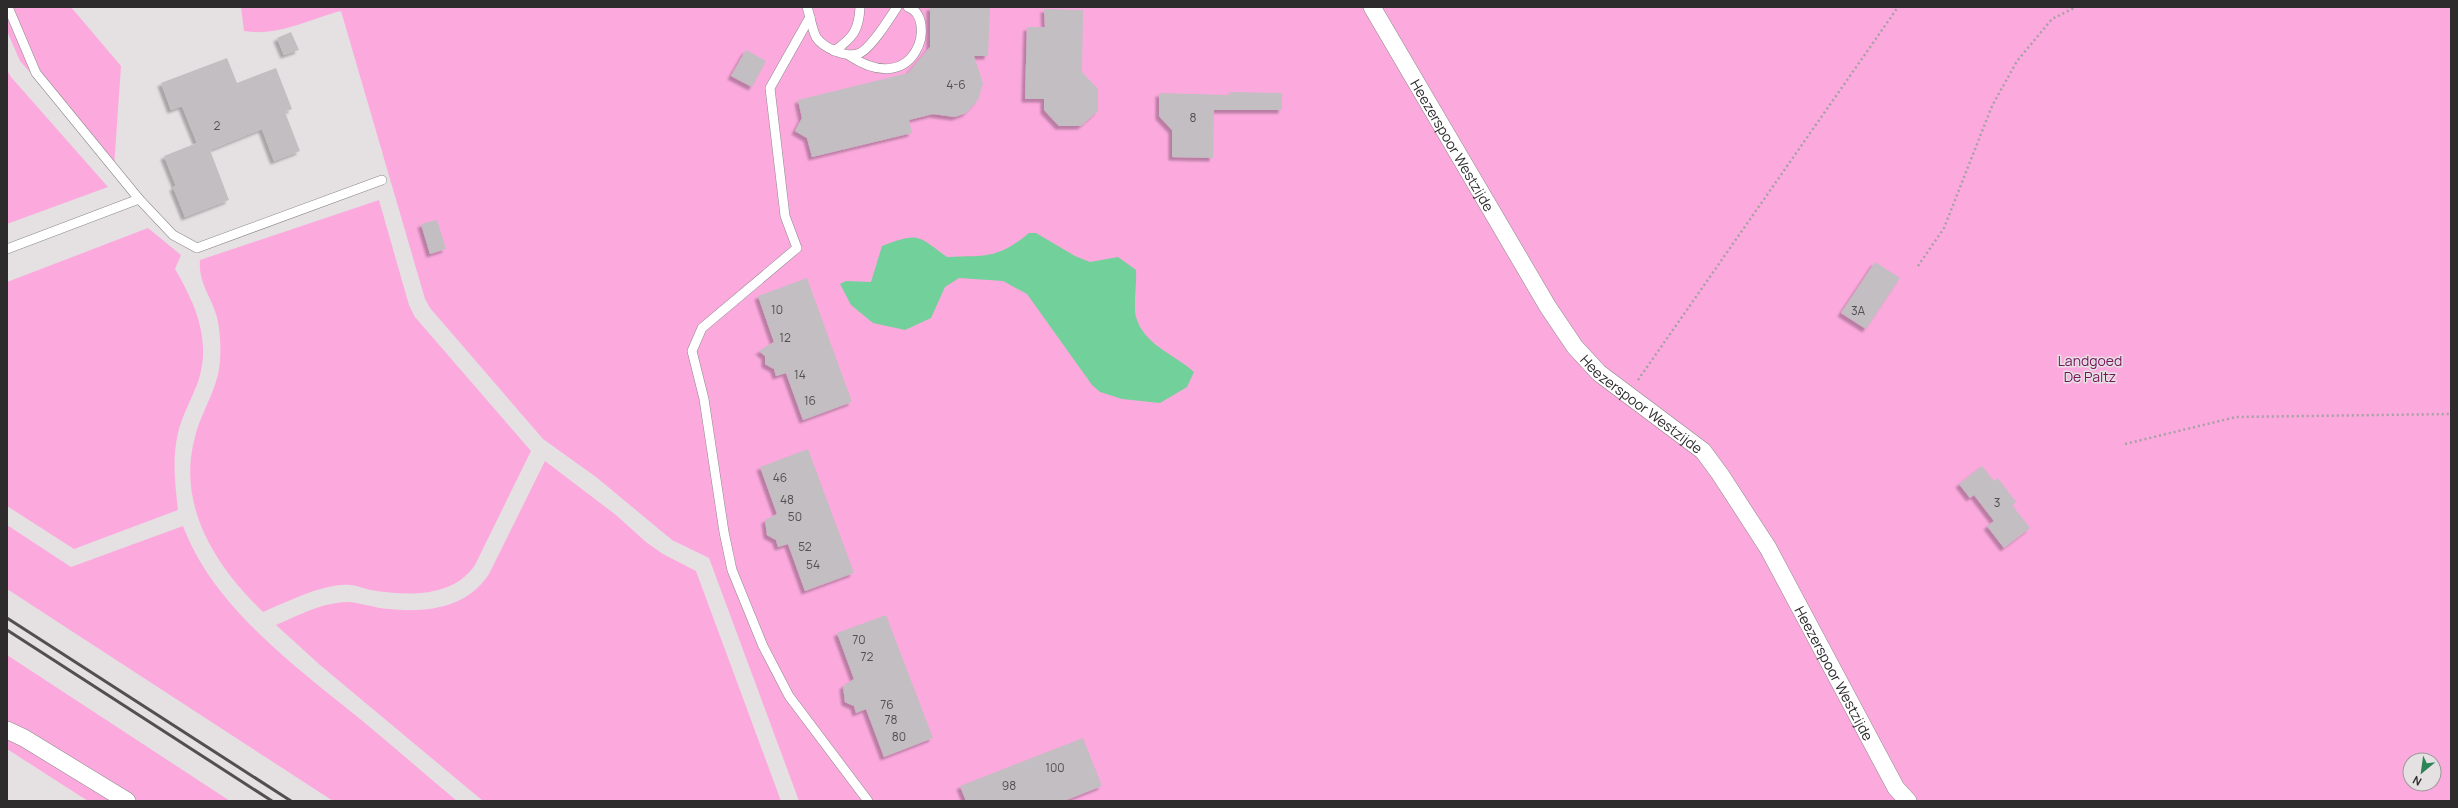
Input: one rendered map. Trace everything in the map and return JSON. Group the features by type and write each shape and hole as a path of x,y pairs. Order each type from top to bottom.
{"street":[{"name":"Heezerspoor Westzijde","path":"1372,7 1548,307 1575,347 1599,373 1628,393 1703,451 1720,474 1768,548 1896,788 1908,801"},
{"path":"7,730 24,738 126,801"}],"lane":[{"path":"8,7 36,73 139,200 173,234 197,248 382,180"},
{"path":"808,7 817,38 834,51 850,56 870,66 887,69 900,67 910,60 919,46 922,29 920,21 908,7"},
{"path":"834,51 851,39 859,20 860,7"},
{"path":"850,56 861,53 868,46 897,7"},
{"path":"810,17 770,88 785,216 797,248 702,328 692,351 704,399 724,532 732,570 763,646 789,696 868,801"},
{"path":"7,249 139,200"}],"path":[{"path":"1628,393 1898,7"},
{"path":"1918,266 1944,228 1992,106 2017,61 2052,19 2076,7"},
{"path":"2125,444 2236,417 2451,414"}],"green space":[{"path":"7,7 71,7 121,66 114,168 20,61 7,31"},
{"name":"Landgoed De Paltz","path":"241,7 2451,7 2451,801 799,801 709,558 672,540 596,477 543,439 430,308 425,299 341,11 269,32 244,31"},
{"path":"7,70 11,77 108,187 7,224"},
{"path":"379,200 409,305 415,317 531,451 475,565 466,576 455,584 442,589 414,593 385,592 353,585 340,585 317,590 263,612 230,575 216,555 204,533 196,510 191,487 191,462 195,437 201,418 217,380 220,355 220,337 217,319 214,307 203,282 200,260"},
{"path":"148,228 181,255 175,269 195,308 202,336 203,350 199,379 182,420 176,443 175,472 178,510 74,549 7,506 7,282"},
{"path":"545,461 616,515 646,542 663,554 696,571 781,801 483,801 320,665 276,625 321,606 340,602 349,602 378,608 417,610 445,606 458,601 480,585 489,574"},
{"path":"7,525 71,567 183,526 197,557 216,586 239,613 290,662 457,801 333,801 7,589"},
{"path":"7,655 230,801 88,801 7,749"}],"shaded area":[{"path":"1029,233 1036,233 1075,256 1090,262 1118,257 1136,270 1135,312 1140,327 1160,348 1194,372 1187,387 1160,403 1122,399 1100,392 1092,385 1027,294 1003,281 959,278 945,287 931,318 905,330 873,323 851,305 840,284 846,281 871,282 882,246 904,239 917,238 923,240 947,257 982,256 1008,248"}],"building":[{"path":"930,7 990,7 988,56 974,56 983,83 978,100 966,113 955,117 933,114 909,120 912,133 812,157 807,138 795,131 802,118 798,100 908,73 930,47"},
{"path":"1044,9 1083,10 1082,72 1098,89 1098,111 1081,126 1059,126 1044,110 1044,99 1025,99 1027,27 1045,27"},
{"path":"291,32 299,50 284,55 277,38"},
{"path":"746,50 766,61 752,87 731,76"},
{"path":"227,58 237,83 276,68 292,109 285,112 300,151 274,161 262,129 210,150 229,200 185,217 173,187 176,186 164,156 197,143 182,106 171,110 161,83"},
{"path":"1229,92 1282,93 1282,110 1214,110 1213,158 1172,157 1172,130 1159,116 1159,93 1229,95"},
{"path":"437,220 446,249 430,254 421,224"},
{"path":"1875,262 1900,278 1866,329 1841,313"},
{"path":"807,278 852,402 803,420 786,373 776,376 774,369 765,364 765,356 759,351 774,342 758,296"},
{"path":"808,449 854,573 805,591 788,544 778,547 776,540 767,535 765,520 777,514 760,467"},
{"path":"1982,466 1994,481 1998,478 2016,502 2012,505 2030,528 2004,548 1987,526 1994,521 1974,495 1970,498 1959,484"},
{"path":"886,615 933,738 884,757 866,709 856,713 854,706 845,702 843,686 854,679 837,633"},
{"path":"1083,738 1102,786 1064,801 966,801 960,786"}],"railway":[{"path":"7,618 291,801"},
{"path":"7,630 272,801"}]}
